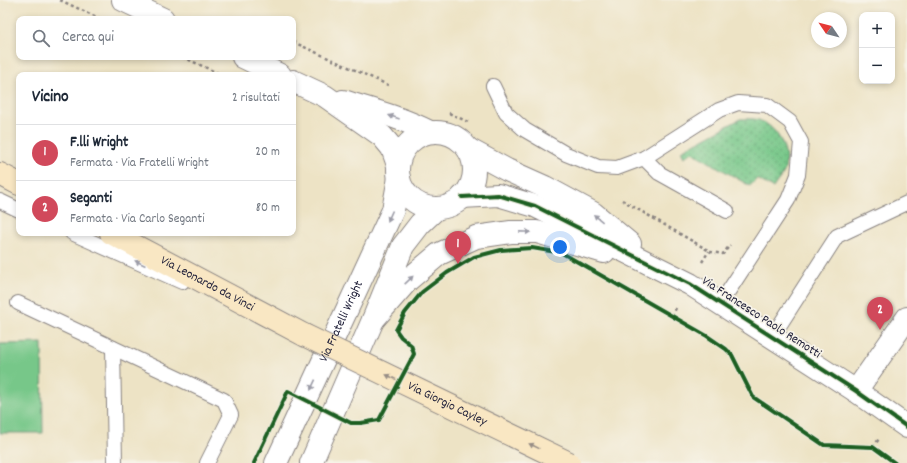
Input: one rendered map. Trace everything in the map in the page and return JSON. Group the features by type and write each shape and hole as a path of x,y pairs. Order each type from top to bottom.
{"main road":[{"path":"0,174 16,182"},
{"name":"Via Leonardo da Vinci","path":"117,236 304,335"},
{"name":"Via Giorgio Cayley","path":"304,335 569,463"}],"street":[{"path":"123,0 157,16"},
{"path":"249,60 274,72"},
{"path":"296,82 325,96 391,115 430,132"},
{"path":"325,96 382,136 392,148 398,172 404,190 413,200 425,206 437,208 451,205 462,197 470,187 474,174 473,161 468,149 461,140 441,132 430,132 418,136 409,143 402,153 398,172"},
{"name":"Via Francesco Paolo Remotti","path":"468,149 507,170 545,187 593,214 660,269"},
{"name":"Via Fratelli Wright","path":"276,463 393,210 398,172"},
{"name":"Via Francesco Paolo Remotti","path":"462,197 498,195 534,206 690,284 856,391 907,427"},
{"name":"Via Fratelli Wright","path":"311,463 373,320 403,246 420,224 437,208"},
{"name":"Via Fratelli Wright","path":"373,320 408,280 439,254 476,237 511,232 537,232 660,269"},
{"path":"856,391 907,318"}],"lane":[{"path":"493,86 506,112 525,130 566,154 598,167 616,168 644,158 719,110 738,103 767,105 790,122 801,142 798,175 788,200 720,304"},
{"path":"644,158 659,172 727,211"},
{"path":"0,201 16,209"},
{"path":"772,337 837,236 907,203"},
{"path":"79,236 304,335"},
{"path":"18,304 224,400 231,415 207,463"},
{"path":"113,348 115,463"}],"path":[{"path":"60,0 95,16"},
{"path":"296,43 394,88"},
{"path":"190,60 216,72"},
{"path":"445,111 459,118"},
{"path":"603,277 707,336 726,349 732,355 753,397 824,445 873,447 895,463"}],"green space":[{"path":"740,119 757,119 766,123 777,134 781,141 786,156 786,164 784,172 773,188 757,179 750,186 692,152 684,157 681,151"},
{"path":"42,343 43,433 0,433 0,344"}],"cycle path":[{"path":"462,197 498,195 535,206 690,284 856,391 907,427"},
{"path":"254,463 288,391 351,423 379,420 414,354 411,345 401,337 396,330 405,313 422,292 447,273 474,257 501,250 532,248 562,253 707,336 732,355 753,397 824,445 873,447 895,463"}],"place":[{"name":"F.lli Wright","path":"458,264"},
{"name":"Seganti","path":"880,330"}]}
